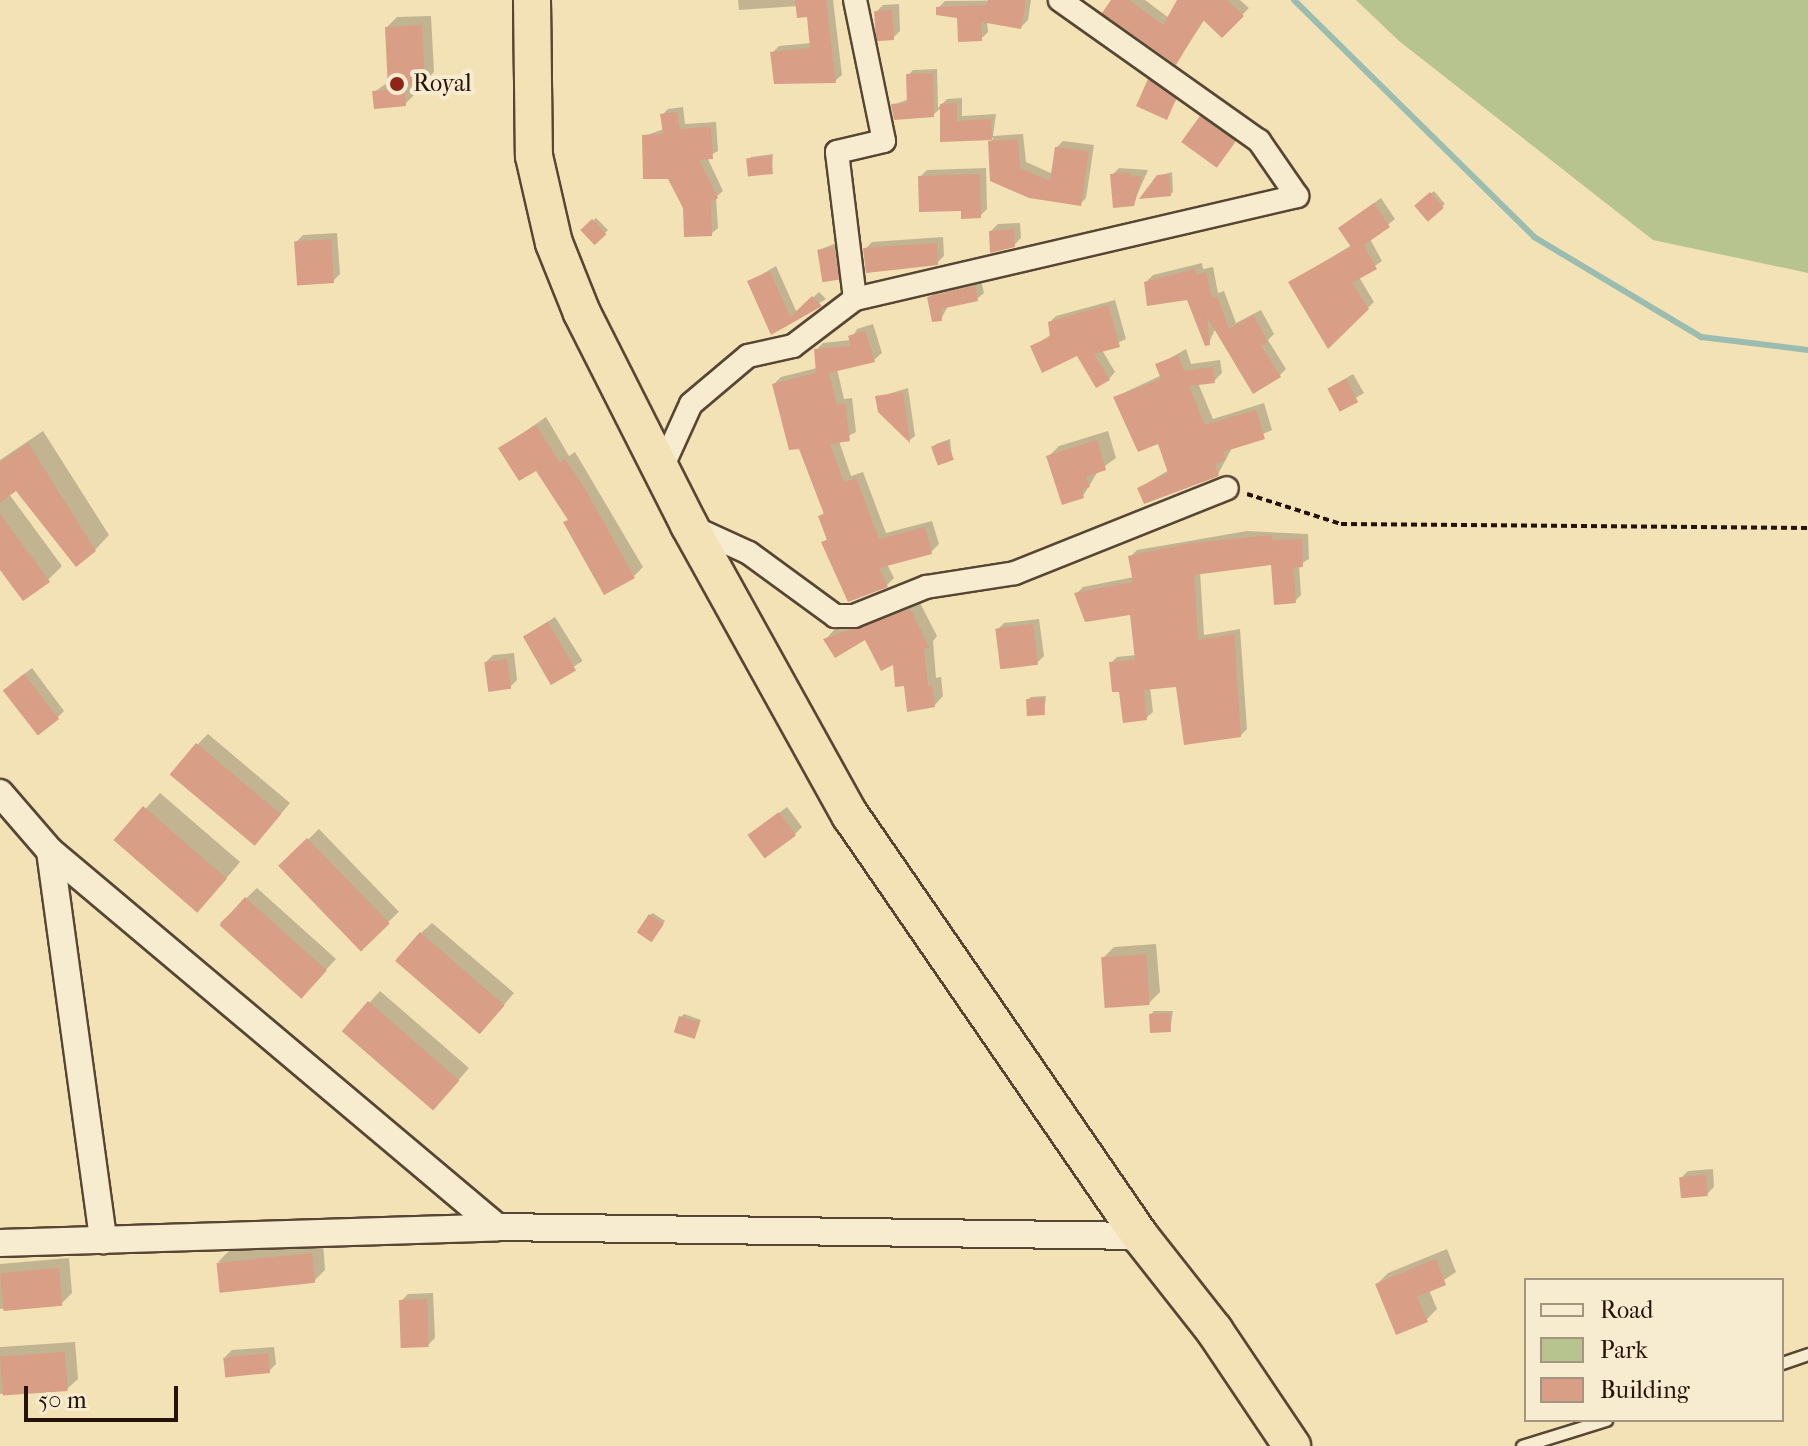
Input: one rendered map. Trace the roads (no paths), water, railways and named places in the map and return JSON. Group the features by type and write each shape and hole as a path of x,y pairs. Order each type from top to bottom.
{"highway":[{"path":"532,0 534,156 554,243 582,313 689,525 850,815 1140,1236 1223,1343 1292,1446"}],"street":[{"path":"855,0 884,141 837,152 855,299"},
{"path":"661,470 691,404 748,356 793,346 855,299 1297,196 1259,141 1060,0"},
{"path":"689,525 749,553 835,616 854,616 926,587 1015,573 1227,488"},
{"path":"0,793 50,851 497,1227"},
{"path":"50,851 103,1240"},
{"path":"0,1243 497,1227 1140,1236"}],"lane":[{"path":"1784,1362 1808,1354"},
{"path":"1522,1446 1600,1422"}],"waterway":[{"path":"1294,0 1534,237 1701,337 1808,350"}],"place":[{"name":"Royal","path":"397,84"}]}
